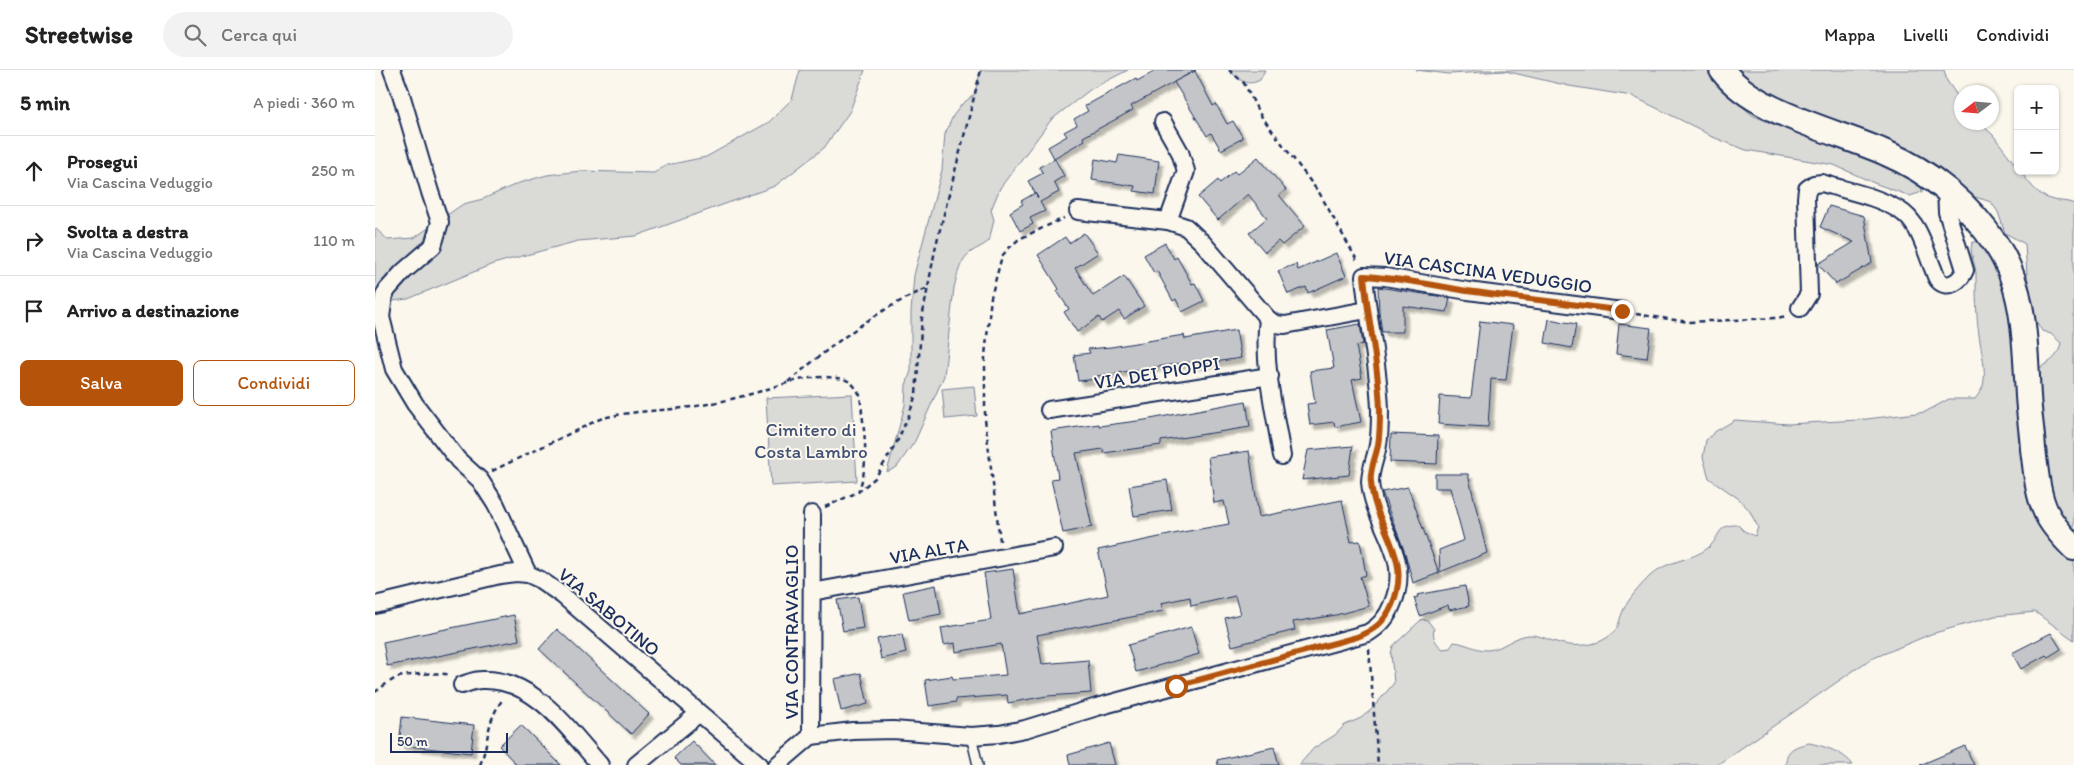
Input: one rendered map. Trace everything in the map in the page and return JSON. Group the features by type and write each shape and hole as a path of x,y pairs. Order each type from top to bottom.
{"main road":[{"path":"1722,70 1737,86 1766,106 1887,153 1946,189 1971,213 1998,247 2017,292 2025,336 2028,399 2035,466 2041,498 2046,513 2074,548"}],"street":[{"path":"392,70 441,222 433,246 403,272 387,290 381,317 395,369 415,404 458,460 482,484 496,505 528,574"},
{"path":"1163,122 1180,152 1186,171 1168,222"},
{"path":"1796,312 1809,294 1807,189 1814,184 1822,183 1900,210 1911,220 1921,237 1939,280 1946,284 1954,284 1961,279 1965,270 1947,212 1946,189"},
{"path":"1078,211 1168,222 1186,227 1203,243 1268,319 1275,324 1285,324 1367,310"},
{"name":"VIA CASCINA VEDUGGIO","path":"811,736 853,731 893,730 971,736 999,734 1025,729 1097,707 1368,633 1377,628 1389,612 1399,591 1400,572 1374,499 1370,481 1378,446 1380,413 1373,335 1367,310 1364,276 1385,277 1468,291 1622,311"},
{"path":"1268,319 1266,336 1270,376 1282,456"},
{"name":"VIA DEI PIOPPI","path":"1049,410 1270,376"},
{"name":"VIA CONTRAVAGLIO","path":"777,765 811,736 812,514"},
{"name":"VIA ALTA","path":"812,592 1054,548"},
{"name":"VIA SABOTINO","path":"375,605 500,575 528,574 539,579 561,596 760,765"},
{"path":"462,685 481,680 514,684 552,710 600,765"},
{"path":"636,765 698,714"}],"lane":[{"path":"971,736 978,765"}],"path":[{"path":"812,514 858,492 875,478 896,444 917,394 922,318 937,245 981,70"},
{"path":"1229,70 1245,83 1259,113 1320,194 1344,235 1364,276"},
{"path":"1002,558 985,419 985,356 995,274 1002,256 1019,240 1078,211"},
{"path":"787,382 862,324 909,296 928,288"},
{"path":"1622,311 1688,322 1776,318 1796,312"},
{"path":"482,484 491,472 600,419 638,411 701,406 758,392 787,382 821,377 846,380 855,385 861,402 865,465 863,480 858,492"},
{"path":"1368,633 1379,765"},
{"path":"375,692 397,678 441,673 453,676 462,685"},
{"path":"480,765 488,727 494,710 514,684"}],"green space":[{"path":"800,70 865,70 850,111 824,148 775,186 636,236 578,241 493,264 408,299 392,301 381,291 375,290 375,228 388,240 414,238 463,204 483,199 519,183 547,175 581,171 654,173 667,165 706,157 769,122 792,99"},
{"path":"981,70 1128,70 1091,89 1051,120 1000,188 991,210 994,220 989,241 967,255 958,273 954,288 944,376 915,441 897,467 887,472 905,405 906,385 911,371 911,312 914,275 942,170 945,134 953,116 962,104 974,95"},
{"path":"1229,70 1265,70 1260,80 1247,83"},
{"path":"1416,70 1707,70 1711,78 1752,115 1787,130 1858,153 1921,181 1922,192 1910,196 1874,183 1834,165 1746,150 1710,136 1632,96 1569,86 1505,71 1449,74"},
{"path":"1736,70 1944,70 1947,81 1954,91 1954,130 1988,130 2014,163 2014,175 2023,175 2033,188 2045,197 2074,204 2074,531 2062,521 2056,509 2047,471 2040,401 2039,368 2056,356 2061,343 2051,334 2042,331 2036,321 2027,275 2025,244 2005,233 1998,212 1991,202 1969,195 1931,162 1771,101"},
{"path":"1977,241 1985,249 1993,263 2008,298 2014,324 2022,430 2074,557 2074,640 2035,612 1995,616 1931,634 1869,660 1717,765 1299,765 1314,748 1335,735 1345,725 1361,718 1372,709 1394,683 1391,654 1393,646 1422,619 1428,621 1434,629 1435,640 1443,649 1450,648 1454,642 1487,650 1498,648 1519,637 1530,635 1570,645 1591,644 1601,641 1613,633 1628,601 1656,571 1702,552 1712,544 1722,529 1731,525 1738,525 1744,531 1755,536 1758,527 1749,510 1739,499 1709,478 1703,457 1706,440 1716,431 1735,420 1788,424 1858,420 1925,412 1949,399 1975,399 1982,388 1984,380 1977,320 1976,273 1971,250 1972,243"},
{"path":"974,386 977,416 945,419 942,389"},
{"name":"Cimitero di Costa Lambro","path":"852,394 857,481 771,486 766,398"},
{"path":"1809,743 1839,753 1853,765 1786,765 1787,755 1792,749"}],"building":[{"path":"1157,70 1196,70 1131,106 1133,110 1083,137 1085,140 1054,158 1048,147 1067,136 1064,132 1077,125 1074,119 1088,111 1085,106 1136,78 1137,81"},
{"path":"1195,71 1213,106 1216,104 1227,124 1233,121 1243,138 1221,150 1211,133 1207,136 1174,82"},
{"path":"1119,155 1159,161 1155,194 1134,191 1135,186 1092,180 1095,159 1117,163"},
{"path":"1258,157 1286,190 1279,195 1305,226 1282,245 1278,241 1265,252 1249,233 1267,218 1248,194 1218,220 1198,197 1218,180 1220,183 1234,171 1237,174"},
{"path":"1055,159 1064,176 1054,182 1059,192 1040,202 1045,211 1030,218 1033,224 1020,231 1010,212 1023,204 1021,201 1035,193 1038,198 1028,181 1043,173 1039,167"},
{"path":"1829,206 1864,216 1872,263 1836,284 1818,264 1854,242 1820,227"},
{"path":"1084,233 1098,253 1075,268 1093,296 1124,276 1144,306 1124,319 1119,311 1102,322 1099,317 1077,332 1064,312 1069,309 1057,291 1059,289 1038,255 1065,237 1069,243"},
{"path":"1165,243 1174,259 1177,257 1192,284 1195,283 1204,301 1182,312 1176,299 1173,301 1157,271 1154,273 1144,255"},
{"path":"1336,253 1346,276 1308,293 1306,287 1288,294 1278,271 1296,264 1298,270"},
{"path":"1378,287 1450,298 1447,312 1403,306 1403,332 1382,332"},
{"path":"1549,319 1576,324 1572,348 1545,343"},
{"path":"1480,321 1513,325 1506,380 1491,379 1488,427 1438,424 1440,396 1471,398"},
{"path":"1360,324 1363,344 1356,346 1362,378 1352,380 1361,422 1335,427 1334,422 1310,425 1307,404 1315,403 1310,371 1334,368 1327,330"},
{"path":"1619,324 1651,328 1647,358 1616,354"},
{"path":"1236,330 1241,358 1189,366 1189,362 1097,376 1098,379 1078,381 1074,355 1090,353 1088,349 1184,335 1185,339"},
{"path":"1246,401 1250,427 1161,441 1161,445 1104,453 1103,449 1076,453 1092,527 1063,533 1051,479 1058,478 1051,431 1145,420"},
{"path":"1391,434 1438,436 1437,464 1390,462"},
{"path":"1353,446 1349,475 1302,480 1308,450"},
{"path":"1249,451 1259,517 1342,500 1351,542 1360,541 1366,575 1360,577 1369,606 1336,615 1293,622 1295,630 1232,646 1225,618 1240,614 1235,596 1191,606 1190,597 1161,603 1163,611 1037,635 1042,664 1088,660 1091,693 1047,696 1008,703 1007,695 956,699 956,702 929,706 925,680 952,676 953,679 1006,675 1001,644 956,652 955,643 944,645 941,628 991,620 984,573 1013,569 1020,614 1108,595 1098,550 1229,524 1224,501 1214,503 1208,457"},
{"path":"1435,474 1468,474 1487,553 1440,572 1439,550 1464,540 1450,488 1435,488"},
{"path":"1167,480 1172,510 1134,516 1129,486"},
{"path":"1408,487 1439,573 1413,583 1405,553 1382,492"},
{"path":"936,585 941,614 909,620 903,592"},
{"path":"1465,586 1469,606 1449,610 1448,605 1420,616 1414,598 1418,597 1417,595"},
{"path":"858,597 863,628 843,631 837,600"},
{"path":"514,615 519,640 387,666 383,642"},
{"path":"1191,627 1199,654 1136,672 1128,645"},
{"path":"557,629 649,714 631,734 539,649"},
{"path":"2051,633 2061,649 2021,669 2012,653"},
{"path":"902,634 906,653 881,659 877,639"},
{"path":"861,673 868,704 841,711 834,679"},
{"path":"402,717 474,725 471,753 399,745"},
{"path":"521,725 561,765 517,765 499,746"},
{"path":"692,741 715,765 681,765 674,758"},
{"path":"1109,743 1115,765 1070,765 1068,755"},
{"path":"1965,746 1974,765 1920,765"},
{"path":"1274,747 1279,765 1218,765 1217,760"}],"route":[{"path":"1176,686 1368,633 1384,621 1399,591 1400,572 1374,499 1370,481 1378,446 1380,413 1373,335 1367,310 1364,276 1385,277 1468,291 1622,311"}]}
